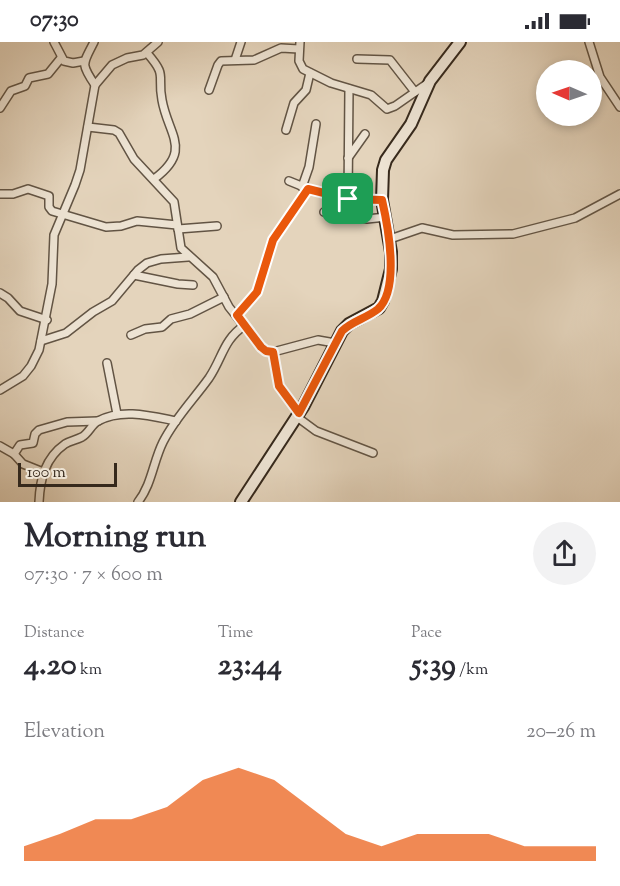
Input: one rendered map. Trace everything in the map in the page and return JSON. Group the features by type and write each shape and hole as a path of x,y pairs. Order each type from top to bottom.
{"street":[{"path":"54,42 61,58 66,63 84,61"},
{"path":"94,42 84,61 86,70 95,85"},
{"path":"0,390 27,372 41,342 52,284 53,241 75,185 95,85 104,73 119,61 147,52 158,42"},
{"path":"235,60 241,42"},
{"path":"241,502 298,415 335,343 349,324 379,308 383,301 391,269 390,239 382,200 383,170 386,160 411,124 430,81 460,42"},
{"path":"589,42 600,77 620,107"},
{"path":"209,90 221,61 254,60 277,49 299,46 300,65 310,73 349,89 371,95 387,109 430,81"},
{"path":"147,52 161,72 162,102 176,144 168,168 154,179"},
{"path":"1,103 13,90 26,86 30,78 48,74 61,58"},
{"path":"357,59 390,60 415,92"},
{"path":"286,130 294,103 306,90 310,73"},
{"path":"348,199 349,89"},
{"path":"237,315 257,292 273,240 305,188 316,124"},
{"path":"88,127 114,130 119,133 131,154 174,202 181,248 188,257 213,277 224,297 261,347 273,352 318,340 335,343"},
{"path":"348,158 365,134"},
{"path":"289,181 305,188 348,199 382,200"},
{"path":"0,194 33,189 47,194 50,198 50,209 106,227 121,226 137,221 178,227 218,226"},
{"path":"390,239 422,228 453,236 513,234 575,218 620,194"},
{"path":"324,212 367,219 386,217"},
{"path":"41,342 66,333 93,312 112,301 142,266 152,261 188,257"},
{"path":"134,275 193,285"},
{"path":"0,293 20,311 47,320"},
{"path":"131,335 145,329 162,327 171,319 190,314 224,297"},
{"path":"138,502 148,486 162,443 214,370 231,335 245,325"},
{"path":"273,352 279,386 298,415 316,431 373,453"},
{"path":"107,363 117,414"},
{"path":"39,502 43,472 49,460 65,444 84,436 91,426 99,421 117,414 176,421"},
{"path":"14,454 20,445 33,443 35,434 39,430 67,422 99,421"},
{"path":"0,446 14,454 23,464 43,472"}],"route":[{"path":"308,189 315,193 348,199 382,200 391,252 391,269 386,292 379,308 349,324 342,331 299,413 279,386 273,352 266,351 257,343 237,315 257,292 273,240 308,189"}]}
